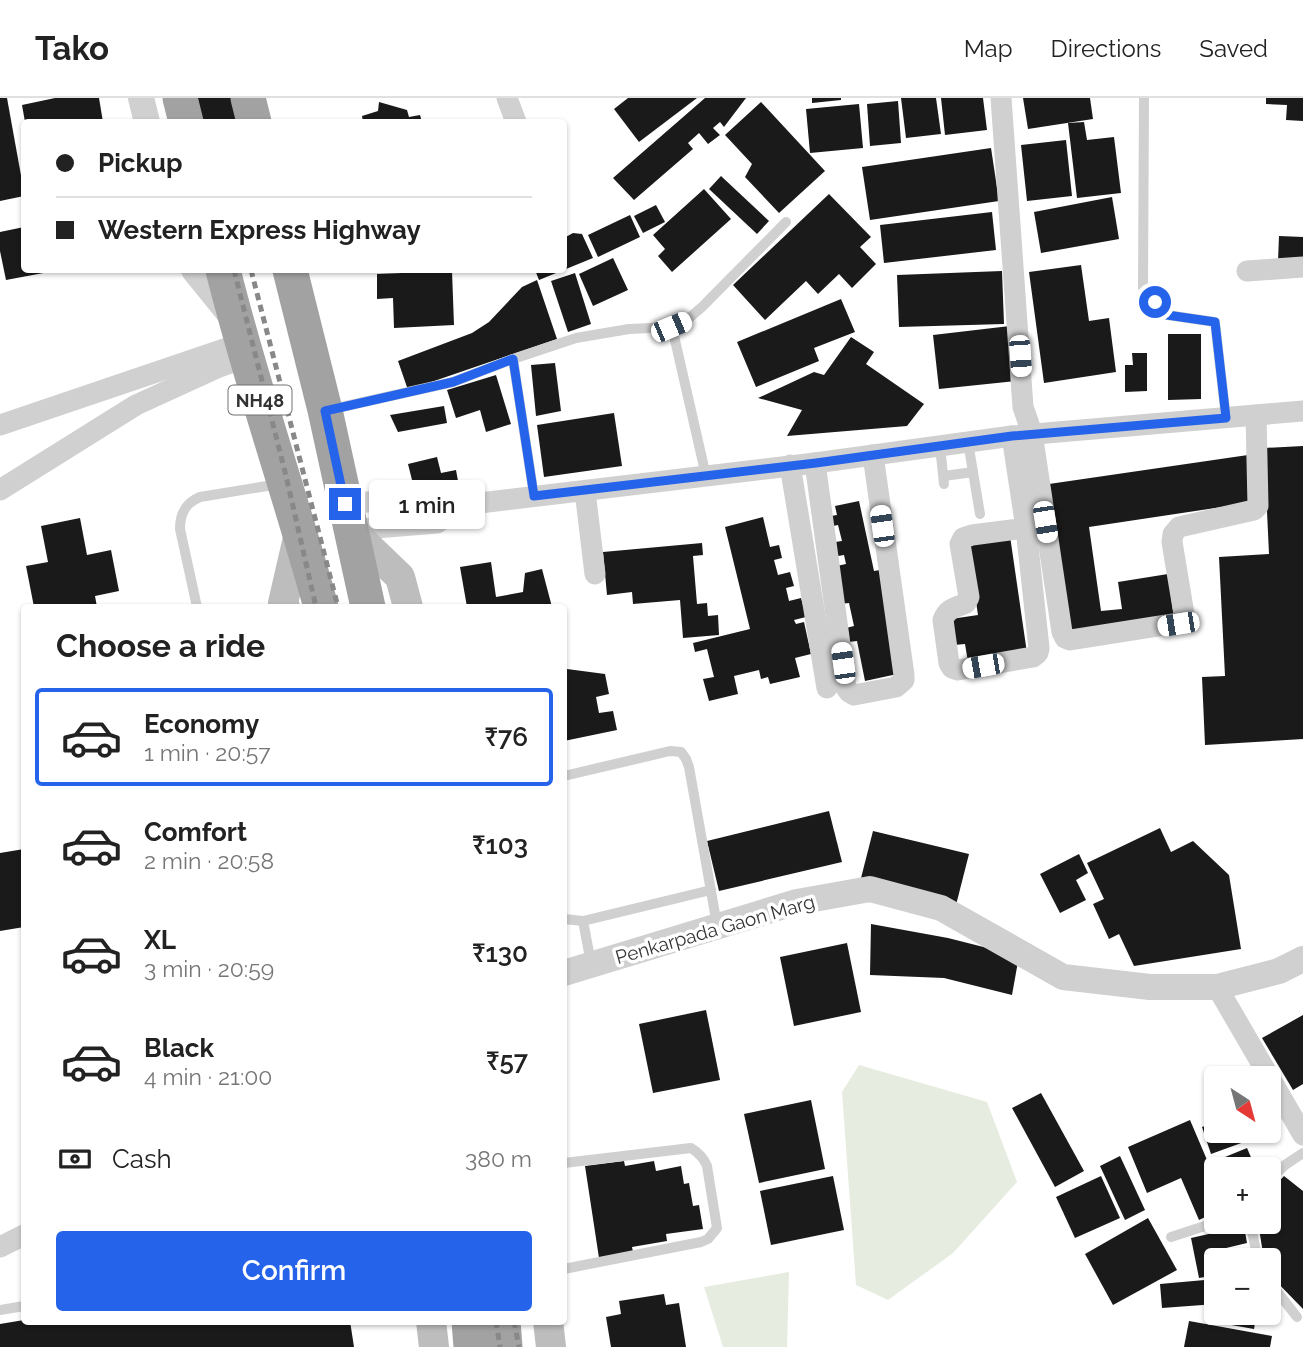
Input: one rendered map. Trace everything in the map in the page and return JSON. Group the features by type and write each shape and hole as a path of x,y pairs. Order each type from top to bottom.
{"highway":[{"path":"180,98 185,119"},
{"path":"248,98 253,119"},
{"name":"NH48","path":"224,273 320,604"},
{"name":"NH48","path":"291,273 325,411 367,604"},
{"path":"469,1325 471,1347"},
{"path":"503,1325 505,1347"}],"main road":[{"path":"348,517 400,577 407,604"},
{"path":"284,604 300,529"},
{"path":"431,1325 433,1347"},
{"path":"548,1325 551,1347"}],"street":[{"path":"141,98 145,119"},
{"path":"507,98 515,119"},
{"path":"1000,98 1023,408 1026,528 1039,648 1033,657 958,670 952,668 943,620 950,609 966,603 969,597 960,544 963,538 1026,528"},
{"path":"1247,271 1303,267"},
{"path":"196,273 242,341"},
{"path":"0,425 242,341"},
{"path":"0,490 136,405 217,368 242,341"},
{"path":"348,517 435,496 463,505 816,463 1022,434 1303,411"},
{"path":"1022,434 1062,632 1065,638 1070,640 1178,624 1182,620 1184,614 1173,534 1179,527 1254,510 1258,506 1256,415"},
{"path":"816,463 846,688 855,695 896,687 904,680 873,455"},
{"path":"790,465 827,688"},
{"path":"585,491 595,574"},
{"name":"Penkarpada Gaon Marg","path":"567,972 797,902 870,889 941,908 1063,977 1150,987 1217,987 1279,971 1303,959"},
{"path":"1217,987 1303,1138"},
{"path":"0,1247 21,1237"},
{"path":"0,1247 21,1248"}],"lane":[{"path":"1144,98 1143,288 1167,315 1215,322 1226,418"},
{"path":"325,411 453,382 576,338 629,329 671,327 688,319 702,307 786,222"},
{"path":"671,327 706,475"},
{"path":"513,359 534,496"},
{"path":"968,442 980,514"},
{"path":"940,446 944,480 973,472"},
{"path":"196,604 180,529 180,518 184,509 192,500 200,497 286,483"},
{"path":"567,775 670,751 681,752 689,767 717,926"},
{"path":"567,919 583,921 711,890"},
{"path":"583,921 591,965"},
{"path":"1281,1169 1303,1138"},
{"path":"567,1163 691,1148 704,1159 707,1167 718,1227 708,1239 701,1242 567,1268"},
{"path":"1171,1237 1204,1226"},
{"path":"1281,1296 1297,1317"},
{"path":"0,1310 21,1306"}],"shaded area":[{"path":"859,1065 987,1102 1017,1182 953,1253 888,1300 856,1285 842,1092"},
{"path":"789,1272 787,1347 723,1347 704,1287"}],"building":[{"path":"0,98 7,98 21,175 21,197 0,201"},
{"path":"55,98 99,98 102,119 24,119 22,105"},
{"path":"165,98 233,98 238,119 170,119"},
{"path":"628,98 697,98 639,142 614,109"},
{"path":"705,98 746,98 724,127 720,122 713,128 720,135 708,144 699,133 688,143 693,149 634,200 613,178"},
{"path":"812,98 841,98 841,100 812,103"},
{"path":"901,98 936,98 941,134 906,138"},
{"path":"941,98 983,98 987,130 945,135"},
{"path":"1023,98 1090,98 1093,119 1028,129"},
{"path":"1266,98 1303,98 1303,121 1286,120 1287,105 1266,104"},
{"path":"898,101 901,143 870,146 867,104"},
{"path":"379,102 407,110 409,117 420,115 421,119 362,119 362,116 378,111"},
{"path":"761,102 825,171 779,213 745,177 752,164 725,135"},
{"path":"859,104 863,148 810,153 806,109"},
{"path":"1084,122 1087,140 1114,137 1121,193 1077,198 1068,123"},
{"path":"1066,140 1072,196 1027,201 1021,145"},
{"path":"991,148 999,201 870,220 862,167"},
{"path":"721,176 769,221 757,234 709,189"},
{"path":"704,189 731,219 672,272 658,256 665,249 653,235"},
{"path":"829,194 871,237 860,247 876,264 852,288 839,274 818,294 806,281 765,320 733,285"},
{"path":"1112,197 1119,239 1041,253 1034,212"},
{"path":"656,205 665,222 643,233 634,216"},
{"path":"992,212 996,250 884,263 880,225"},
{"path":"630,215 640,237 598,257 588,235"},
{"path":"21,228 21,273 43,273 6,280 0,251 0,232"},
{"path":"573,233 582,234 593,258 567,269 567,236"},
{"path":"1279,236 1303,237 1303,261 1278,261"},
{"path":"613,258 628,290 593,306 579,274"},
{"path":"1081,265 1089,321 1109,318 1116,372 1044,383 1029,272"},
{"path":"1002,271 1004,324 899,327 897,275"},
{"path":"452,273 454,325 394,328 393,298 377,299 377,274"},
{"path":"536,273 556,273 539,280"},
{"path":"575,273 591,324 568,332 551,281"},
{"path":"537,280 557,339 408,390 398,361 472,333 489,322 522,287"},
{"path":"841,299 855,332 814,348 819,361 756,387 737,342"},
{"path":"1010,326 1016,381 939,389 933,335"},
{"path":"1168,334 1201,334 1201,399 1168,400"},
{"path":"851,337 874,352 866,364 924,404 907,426 787,436 802,410 758,398 814,372 824,375"},
{"path":"1132,353 1147,353 1147,391 1125,392 1125,365 1133,365"},
{"path":"555,363 561,411 536,416 531,365"},
{"path":"496,375 511,424 486,432 480,410 456,418 447,390"},
{"path":"444,406 447,423 398,432 390,415"},
{"path":"614,413 622,466 544,477 537,425"},
{"path":"1303,446 1303,739 1205,745 1202,677 1225,676 1219,557 1269,554 1264,448"},
{"path":"1248,455 1255,502 1089,527 1101,611 1122,609 1118,582 1168,574 1174,618 1070,633 1049,484"},
{"path":"437,457 441,473 456,470 458,481 415,492 408,464"},
{"path":"859,501 874,571 880,570 902,673 865,681 857,641 849,642 846,628 854,626 849,603 840,604 832,567 846,564 844,555 838,556 835,542 842,541 838,525 833,526 831,516 837,515 835,506"},
{"path":"763,517 770,547 779,545 782,558 774,560 778,575 790,572 794,586 786,588 789,601 801,598 806,617 794,620 796,624 804,622 811,654 795,658 800,677 770,684 768,677 761,679 759,670 734,676 738,694 709,701 703,679 714,677 707,649 695,652 693,643 750,629 725,527"},
{"path":"80,518 87,555 111,550 119,591 95,596 96,604 33,604 26,566 48,562 41,526"},
{"path":"1010,536 1027,653 968,662 965,644 954,645 951,619 978,615 967,542"},
{"path":"702,543 703,555 693,556 697,604 707,603 708,616 718,615 719,635 683,638 680,600 633,604 632,592 607,595 603,552"},
{"path":"491,562 496,597 523,592 525,573 542,569 551,604 466,604 460,567"},
{"path":"567,669 605,674 609,694 596,697 599,713 613,711 617,730 567,740"},
{"path":"829,811 842,862 719,891 707,841"},
{"path":"1160,828 1171,852 1193,841 1229,875 1241,949 1134,966 1119,934 1109,939 1093,904 1104,899 1087,863"},
{"path":"873,831 969,854 956,905 860,882"},
{"path":"21,850 21,928 0,931 0,853"},
{"path":"1079,854 1088,873 1076,880 1086,900 1060,913 1040,874"},
{"path":"871,924 948,938 1019,956 1012,995 944,978 870,975"},
{"path":"847,943 861,1012 794,1026 780,957"},
{"path":"706,1010 720,1080 653,1093 639,1024"},
{"path":"1303,1015 1303,1084 1293,1090 1262,1038"},
{"path":"1041,1093 1084,1171 1055,1187 1012,1108"},
{"path":"811,1100 825,1169 759,1183 744,1114"},
{"path":"1190,1120 1206,1157 1204,1218 1199,1220 1181,1178 1147,1193 1128,1147"},
{"path":"1207,1143 1241,1143 1211,1154"},
{"path":"1247,1148 1251,1157 1225,1157"},
{"path":"1120,1156 1145,1210 1125,1220 1100,1166"},
{"path":"624,1161 625,1166 654,1161 656,1171 681,1166 684,1184 689,1183 693,1206 699,1205 703,1229 666,1234 667,1241 632,1247 633,1252 599,1258 585,1166"},
{"path":"833,1176 844,1230 771,1245 760,1191"},
{"path":"1101,1176 1120,1218 1075,1238 1056,1197"},
{"path":"1284,1176 1303,1191 1303,1309 1281,1286 1281,1248 1262,1248 1260,1234 1281,1234 1281,1179"},
{"path":"1148,1218 1177,1270 1113,1305 1085,1254"},
{"path":"1209,1234 1245,1234 1247,1243 1226,1248 1204,1248 1204,1277 1199,1278 1191,1238"},
{"path":"1204,1280 1204,1305 1162,1308 1160,1284"},
{"path":"664,1294 666,1305 679,1303 686,1347 611,1347 606,1317 621,1314 619,1301"},
{"path":"21,1320 21,1325 351,1325 354,1347 0,1347 0,1324"},
{"path":"1189,1321 1272,1336 1270,1347 1184,1347"},
{"path":"1231,1325 1255,1325 1254,1329"}],"railway":[{"path":"235,273 315,604"},
{"path":"252,273 337,604"},
{"path":"497,1325 500,1347"},
{"path":"515,1325 519,1347"}],"route":[{"path":"345,504 325,411 453,382 513,359 534,496 816,463 1032,433 1226,418 1215,322 1167,315 1155,302"}]}
